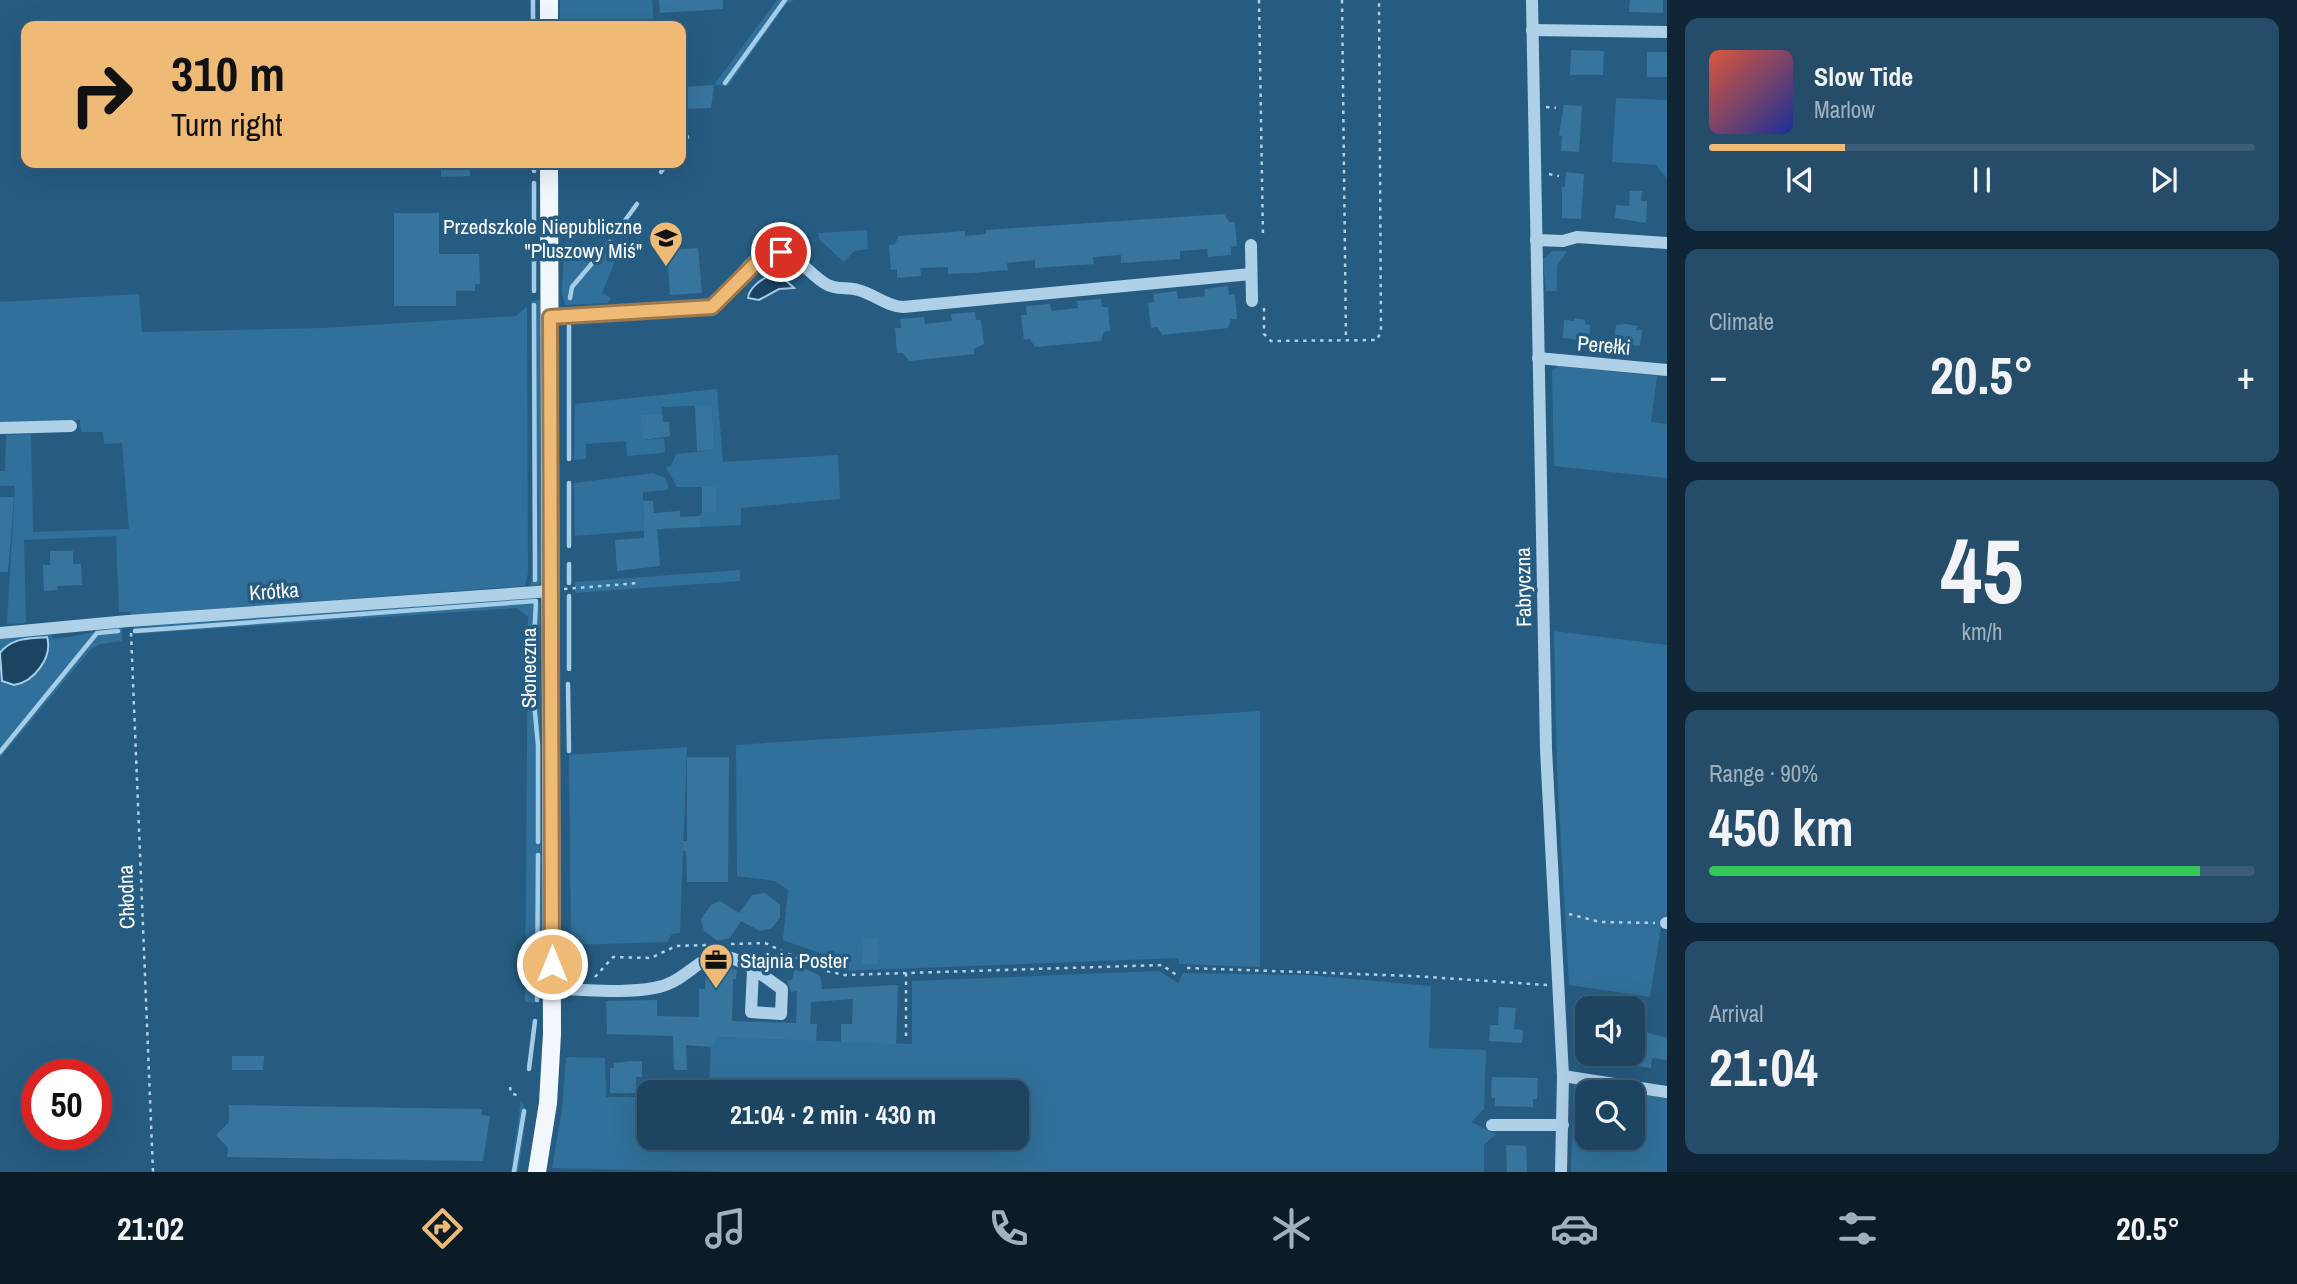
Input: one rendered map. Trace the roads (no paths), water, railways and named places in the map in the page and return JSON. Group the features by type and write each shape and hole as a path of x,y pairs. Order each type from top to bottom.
{"main road":[{"path":"549,0 549,21"},
{"name":"Słoneczna","path":"537,1172 549,1088 552,989 556,590 549,168"}],"street":[{"name":"Fabryczna","path":"1532,0 1546,749 1563,1076 1561,1172"},
{"path":"1532,30 1667,33"},
{"path":"1536,240 1563,241 1577,237 1667,243"},
{"path":"1257,248 1251,274 1258,304"},
{"path":"550,317 712,307 722,300 753,263 774,251 791,256 827,285 860,290 888,304 903,307 1251,274"},
{"name":"Perełki","path":"1538,358 1667,370"},
{"path":"0,428 71,426"},
{"name":"Krótka","path":"0,633 556,590"},
{"path":"552,989 652,989 681,980 711,957 733,959 753,970"},
{"path":"1563,1076 1667,1092"},
{"path":"1492,1125 1563,1125"}],"waterway":[{"path":"533,0 533,21"},
{"path":"725,83 785,0"},
{"path":"661,172 664,168"},
{"path":"534,183 534,227"},
{"path":"618,230 637,204"},
{"path":"570,298 572,287 610,242"},
{"path":"534,250 534,291"},
{"path":"534,305 535,580"},
{"path":"569,326 569,459"},
{"path":"569,483 569,546"},
{"path":"569,564 569,583"},
{"path":"569,596 569,669"},
{"path":"135,631 536,601 532,681 538,745 538,842"},
{"path":"0,752 97,633 118,631"},
{"path":"568,684 569,751"},
{"path":"537,1000 538,855"},
{"path":"529,1069 535,1021"},
{"path":"514,1172 524,1111"}],"place":[{"name":"Przedszkole Niepubliczne \"Pluszowy Miś\"","path":"666,268"},
{"name":"Stajnia Poster","path":"716,990"}]}
